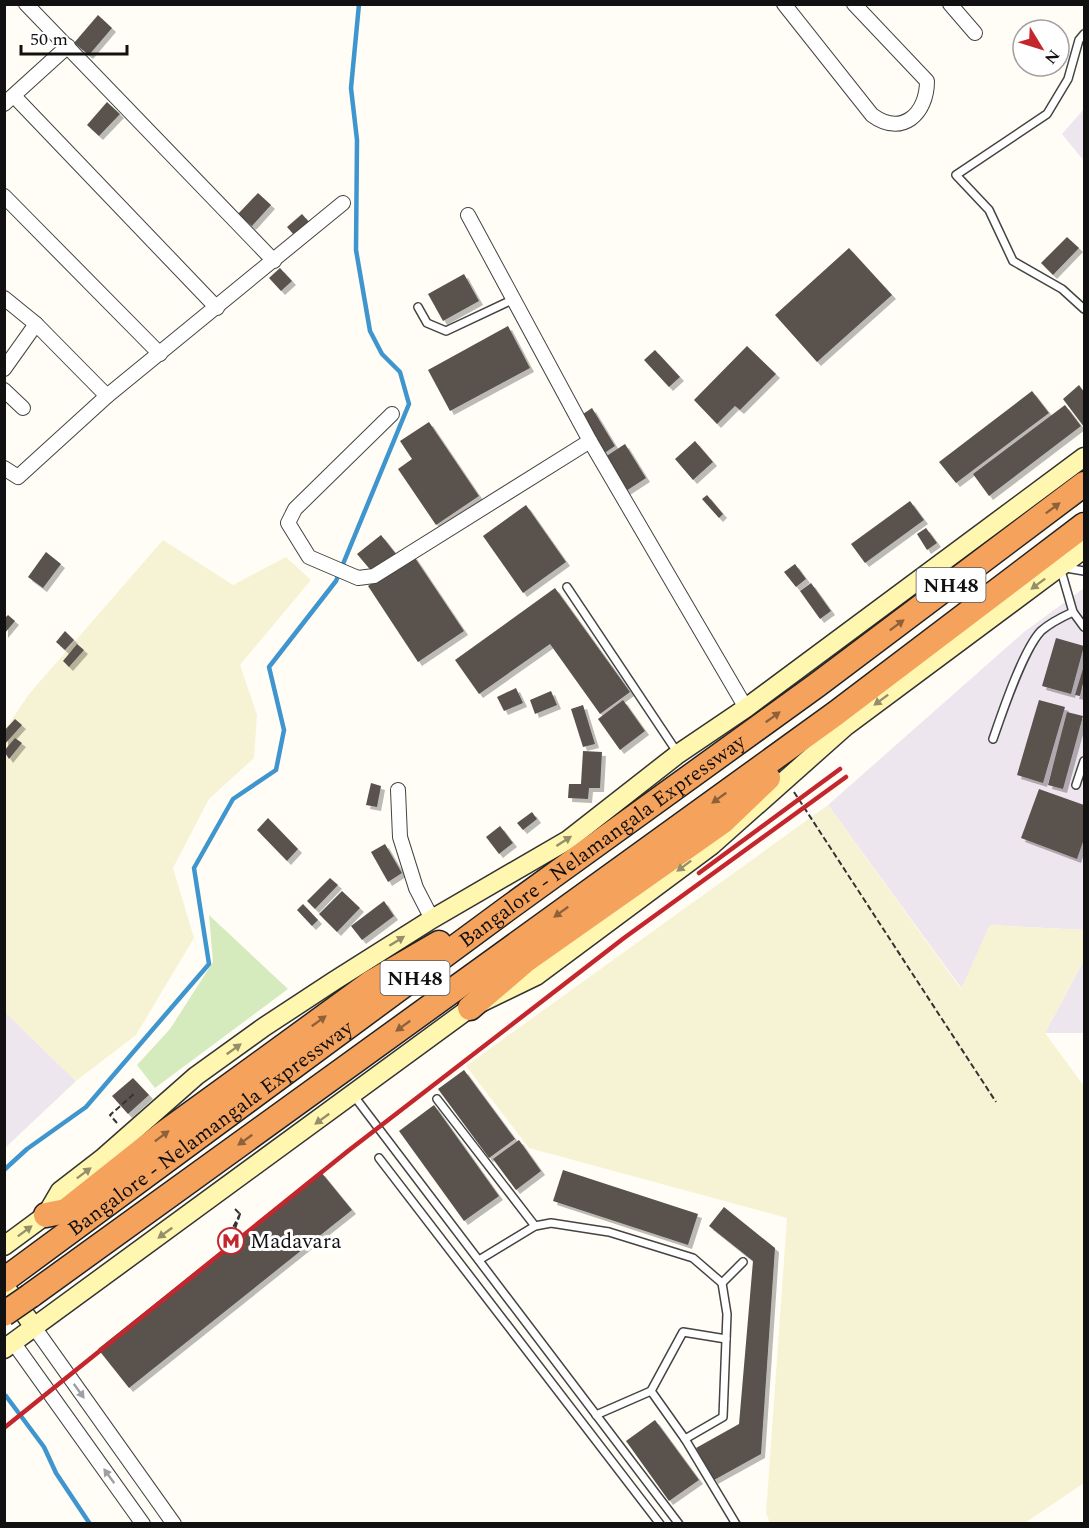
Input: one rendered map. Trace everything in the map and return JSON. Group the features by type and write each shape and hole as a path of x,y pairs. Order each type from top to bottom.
{"highway":[{"name":"Bangalore - Nelamangala Expressway","path":"8,1279 507,909 817,686 1084,484"},
{"name":"Bangalore - Nelamangala Expressway","path":"4,1314 835,714 1084,525"},
{"path":"470,1008 526,960 722,822 835,714"},
{"path":"46,1215 66,1211 163,1134 372,982 430,948 507,909"}],"street":[{"path":"26,4 274,261"},
{"path":"784,4 872,116 884,124 897,124 909,120 919,110 927,94 927,81 854,4"},
{"path":"950,4 975,33"},
{"path":"68,46 9,100 217,308"},
{"path":"4,196 160,354"},
{"path":"4,468 18,477 107,396 343,203"},
{"path":"468,215 590,441 746,708"},
{"path":"4,298 36,324 107,396"},
{"path":"4,369 36,324"},
{"path":"4,390 23,408"},
{"path":"392,414 295,509 288,523 309,557 358,578 374,576 590,441"},
{"path":"4,1246 46,1215 60,1191 128,1136 196,1076 264,1027 432,919 568,840 678,754 746,708 1084,457"},
{"path":"143,1524 7,1340 34,1327 354,1096 470,1008 536,976 712,845 846,726 1084,549"},
{"path":"398,790 400,837 416,888 432,919"},
{"path":"8,1279 34,1327 174,1524"}],"lane":[{"path":"1084,34 1079,40 1068,79 1047,114 956,175 988,210 1013,261 1062,289 1084,309"},
{"path":"418,307 428,323 446,331 514,299"},
{"path":"1084,571 1060,567 1073,612 1084,627"},
{"path":"567,587 678,754"},
{"path":"993,739 1008,696 1040,633 1058,619 1073,612"},
{"path":"1076,785 1084,761"},
{"path":"354,1096 679,1524"},
{"path":"437,1099 535,1226"},
{"path":"379,1158 660,1524"},
{"path":"479,1260 535,1226 551,1223 609,1232 693,1258 722,1282 727,1314 723,1417 685,1439"},
{"path":"722,1282 743,1262"},
{"path":"596,1415 651,1391 683,1332 726,1339"},
{"path":"651,1391 685,1439 736,1524"}],"path":[{"path":"786,780 996,1102"},
{"path":"128,1136 110,1115 134,1094"},
{"path":"235,1209 240,1214"},
{"path":"240,1214 237,1223 231,1241 228,1237 240,1214"}],"shaded area":[{"path":"1084,109 1084,161 1062,134"},
{"path":"163,540 233,585 286,557 311,580 240,665 257,715 254,758 209,799 173,868 194,938 136,1035 76,1081 5,1012 4,731 29,694"},
{"path":"1084,588 1084,930 990,925 962,989 828,805 1024,632"},
{"path":"828,805 961,989 990,925 1084,930 1084,960 1045,1033 1084,1086 1084,1483 1025,1523 770,1523 766,1513 787,1218 529,1148 466,1066"},
{"path":"1084,960 1084,1033 1045,1033"},
{"path":"5,1012 76,1081 5,1148"}],"green space":[{"path":"209,915 288,989 155,1088 137,1065 170,1029 213,962"}],"building":[{"path":"98,15 112,28 89,55 74,43"},
{"path":"107,102 120,114 99,136 87,125"},
{"path":"258,193 271,205 252,226 238,214"},
{"path":"302,214 309,222 294,235 287,227"},
{"path":"1067,237 1079,248 1053,275 1041,263"},
{"path":"849,248 892,295 817,362 775,315"},
{"path":"280,268 292,281 281,291 269,278"},
{"path":"464,274 479,301 443,321 428,294"},
{"path":"508,326 530,368 450,411 428,370"},
{"path":"747,346 776,374 740,410 735,406 717,424 694,400"},
{"path":"655,350 680,377 669,387 644,360"},
{"path":"1079,385 1084,392 1084,427 1063,399"},
{"path":"1032,391 1049,413 956,483 939,462"},
{"path":"1065,405 1081,426 989,496 973,474"},
{"path":"592,408 615,446 603,454 580,416"},
{"path":"429,422 479,496 436,525 398,469 412,459 400,441"},
{"path":"695,441 713,462 693,480 675,459"},
{"path":"625,444 646,478 626,491 605,457"},
{"path":"707,495 723,514 719,518 702,499"},
{"path":"910,501 924,520 865,563 851,544"},
{"path":"526,505 566,562 523,593 483,536"},
{"path":"926,528 937,543 927,550 917,534"},
{"path":"381,535 396,554 373,573 357,554"},
{"path":"46,552 61,564 43,588 28,577"},
{"path":"413,555 464,631 418,662 368,586"},
{"path":"795,564 806,579 796,587 784,572"},
{"path":"811,583 831,611 820,619 800,591"},
{"path":"555,588 630,692 600,714 550,644 479,694 455,660"},
{"path":"8,615 15,621 4,634 4,619"},
{"path":"65,631 74,640 65,650 56,642"},
{"path":"1056,638 1084,646 1071,694 1042,686"},
{"path":"77,644 84,650 69,667 63,661"},
{"path":"1084,665 1084,680 1080,696 1075,695"},
{"path":"516,688 523,703 504,711 497,697"},
{"path":"551,691 557,705 535,714 530,700"},
{"path":"623,700 645,731 620,750 598,719"},
{"path":"1039,700 1065,707 1043,783 1017,775"},
{"path":"583,705 595,744 583,747 571,709"},
{"path":"1067,712 1083,716 1063,789 1048,785"},
{"path":"15,719 22,725 4,745 4,731"},
{"path":"15,738 22,743 9,759 4,751"},
{"path":"583,751 602,752 600,788 589,788 588,799 568,798 569,784 581,784"},
{"path":"371,783 381,786 377,807 366,805"},
{"path":"1039,789 1084,805 1084,839 1077,859 1021,838"},
{"path":"532,812 537,819 523,830 517,823"},
{"path":"268,818 298,849 287,861 257,830"},
{"path":"500,826 513,843 499,854 486,837"},
{"path":"385,844 402,873 388,882 371,852"},
{"path":"330,878 338,885 315,909 307,901"},
{"path":"342,891 360,908 337,932 319,914"},
{"path":"384,901 394,916 362,940 351,926"},
{"path":"303,904 318,920 312,926 297,910"},
{"path":"464,1070 515,1139 489,1158 438,1089"},
{"path":"133,1078 149,1095 128,1114 112,1096"},
{"path":"434,1105 499,1196 464,1221 399,1131"},
{"path":"519,1140 541,1171 516,1190 493,1159"},
{"path":"563,1170 698,1214 688,1245 553,1201"},
{"path":"321,1172 352,1210 129,1388 98,1349"},
{"path":"724,1207 775,1248 761,1454 714,1480 696,1448 739,1424 753,1261 709,1226"},
{"path":"655,1420 699,1480 669,1501 626,1441"}],"waterway":[{"path":"4,1170 27,1149 86,1107 209,964 194,868 233,799 276,770 284,730 269,667 336,581 409,404 400,372 382,354 370,331 356,250 357,140 351,88 359,4"},
{"path":"6,1396 44,1447 56,1473 90,1524"}],"railway":[{"path":"699,873 840,769"},
{"path":"4,1428 348,1151 624,938 846,777"}],"place":[{"name":"Madavara","path":"231,1241"}]}
